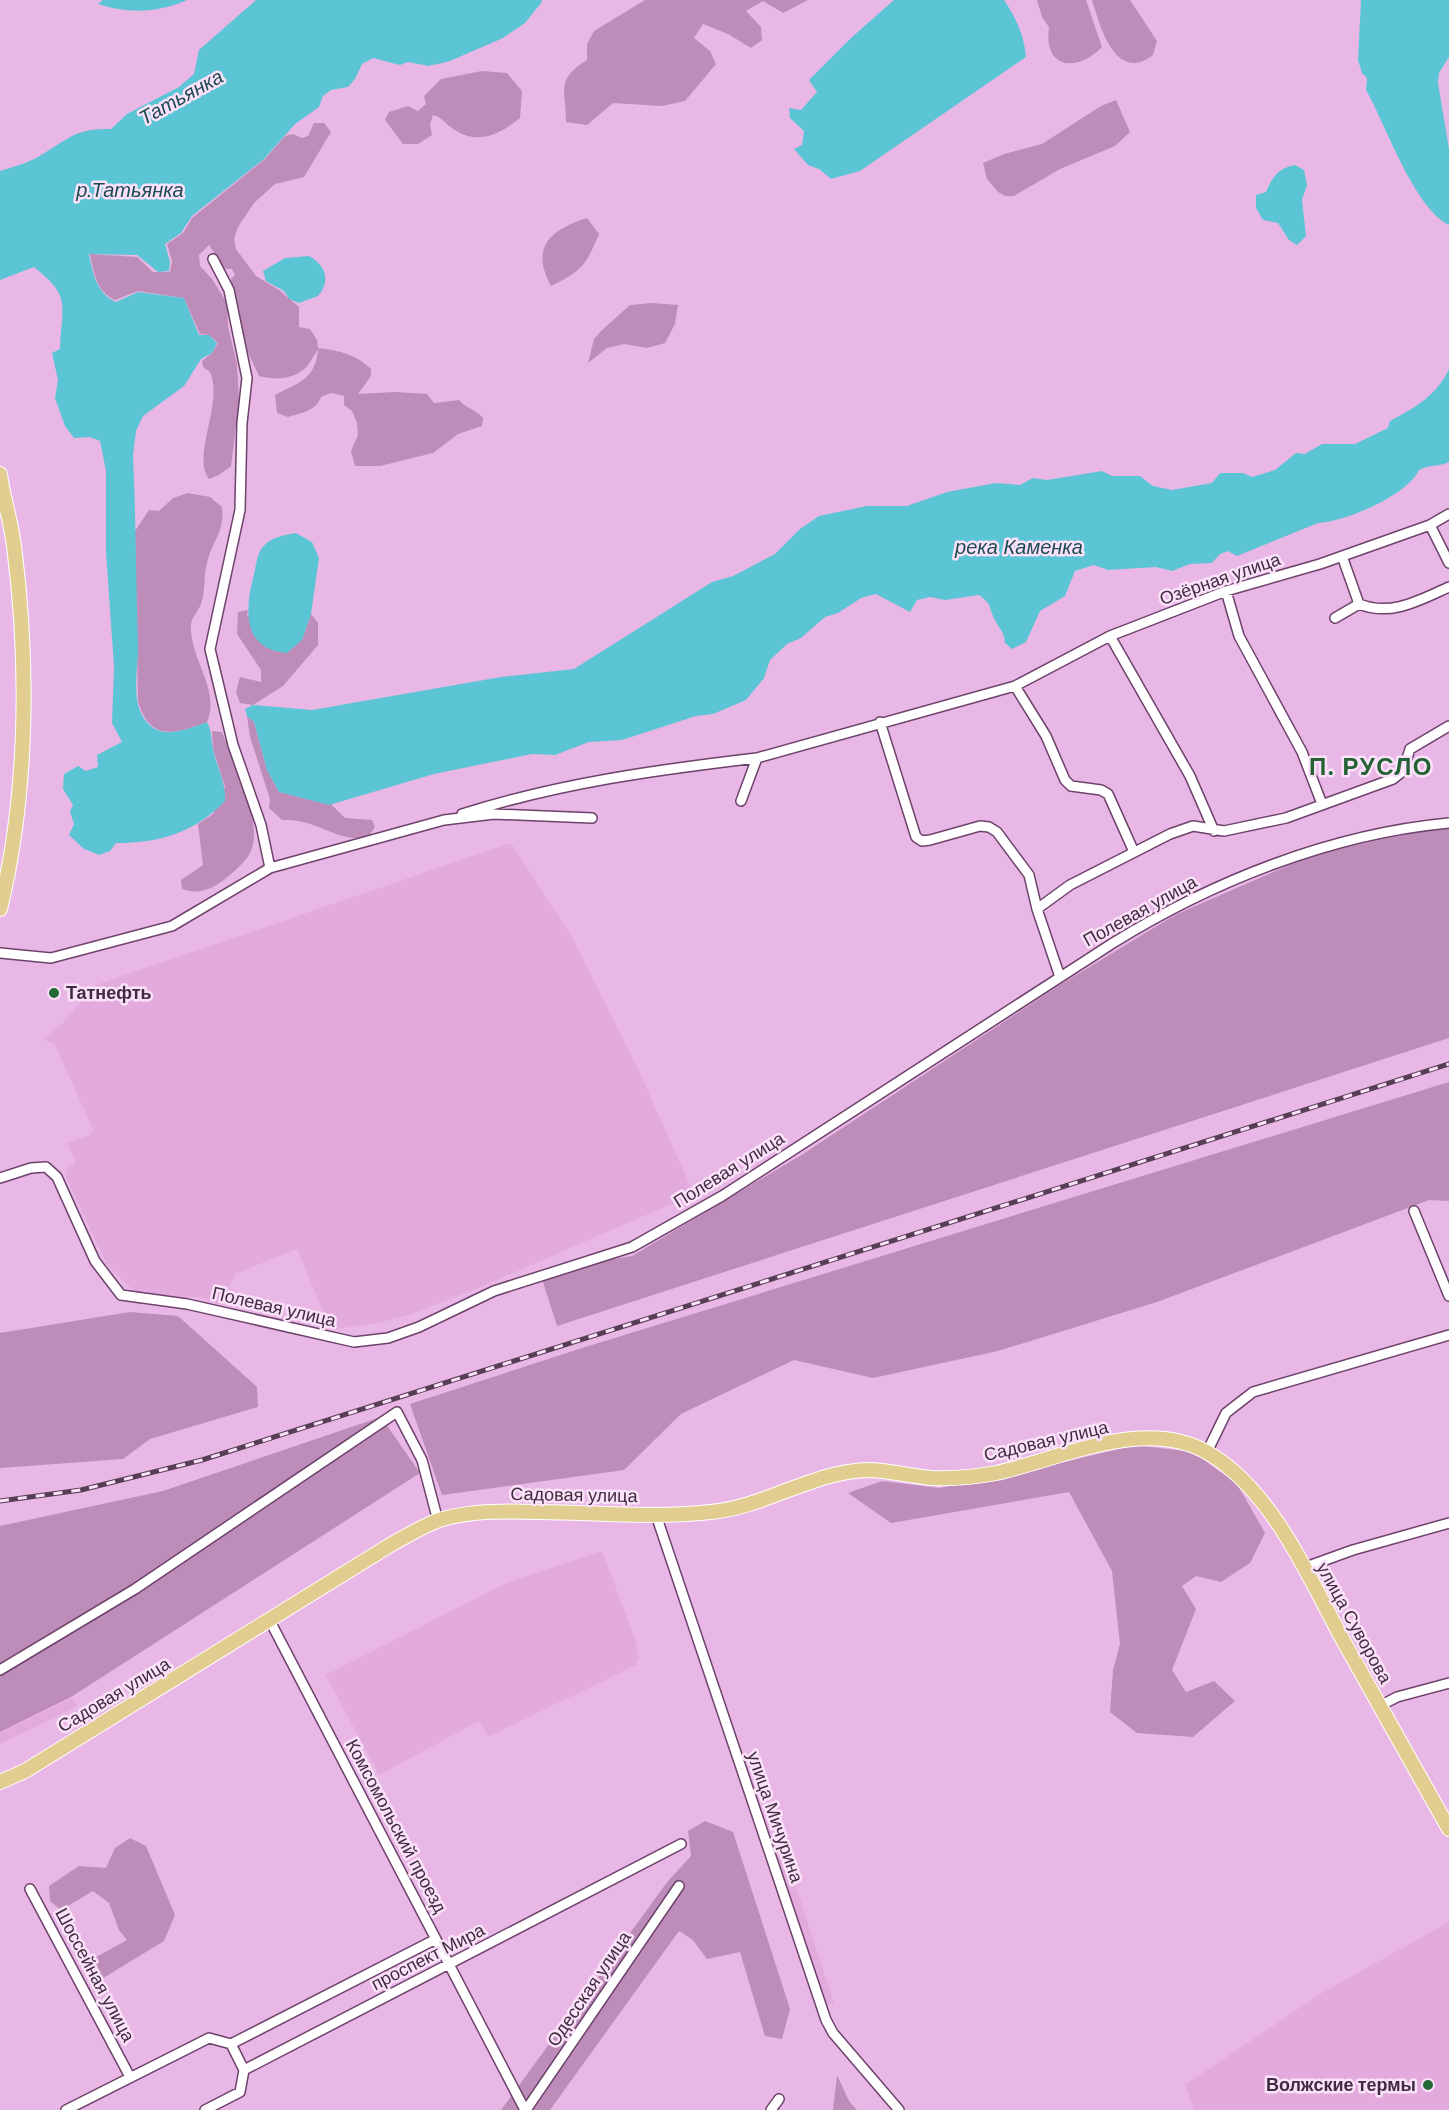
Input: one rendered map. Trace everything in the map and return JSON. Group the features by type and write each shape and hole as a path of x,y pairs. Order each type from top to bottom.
{"main road":[{"path":"0,474 14,544 23,680 19,807 13,856 0,909"},
{"name":"Садовая улица","path":"0,1782 25,1771 395,1543 438,1521 507,1511 656,1515 712,1512 742,1507 846,1472 870,1470 931,1478 966,1477 997,1473 1126,1440 1152,1439 1190,1445 1207,1452"},
{"name":"улица Суворова","path":"1207,1452 1242,1477 1254,1490 1303,1568 1449,1829"}],"street":[{"path":"213,259 229,290 247,378 242,423 240,510 210,649 233,745 261,825 270,868"},
{"name":"Озёрная улица","path":"444,820 518,796 627,773 756,758 1015,686 1110,636 1226,591 1342,556 1430,525 1449,514"},
{"path":"1430,525 1449,563"},
{"path":"1342,556 1359,604 1372,609 1406,607 1449,587"},
{"path":"1226,591 1239,636 1302,752 1322,804"},
{"path":"1335,618 1359,604"},
{"path":"1110,636 1190,777 1214,831"},
{"path":"1015,686 1046,736 1065,780 1071,786 1101,790 1108,794 1134,852"},
{"path":"880,722 916,837 922,841 930,840 980,826 989,827 998,832 1029,875 1037,909 1060,977"},
{"path":"1037,909 1070,885 1170,834 1193,826 1214,831 1286,818 1393,779 1404,771 1410,749 1449,726"},
{"path":"741,801 756,758"},
{"path":"0,953 51,958 172,926 270,868 444,820 494,814 592,818"},
{"name":"Полевая улица","path":"0,1178 31,1168 46,1167 57,1177 95,1262 121,1295 187,1304 354,1342 388,1338 419,1327 494,1291 632,1247 722,1196 1153,918 1217,887 1292,858 1421,825 1449,823"},
{"path":"1414,1211 1449,1296"},
{"path":"1207,1452 1226,1413 1252,1392 1449,1335"},
{"path":"0,1670 135,1589 397,1412 422,1460 438,1521"},
{"name":"улица Мичурина","path":"656,1515 826,2020 833,2033 899,2110"},
{"path":"1303,1568 1347,1552 1449,1523"},
{"name":"Комсомольский проезд","path":"270,1621 525,2110"},
{"path":"1380,1706 1397,1697 1449,1683"},
{"name":"проспект Мира","path":"244,2070 681,1844"},
{"name":"Одесская улица","path":"525,2110 679,1886"},
{"name":"Шоссейная улица","path":"30,1889 130,2077"},
{"name":"проспект Мира","path":"231,2044 436,1939"},
{"path":"66,2110 209,2038 231,2044 244,2070 240,2092 205,2110"},
{"path":"771,2110 779,2099"}],"shaded area":[{"path":"645,0 808,0 783,13 763,1 746,11 761,27 762,40 751,48 728,34 703,24 694,38 710,51 716,64 685,101 662,106 613,103 587,125 566,122 564,86 570,74 587,60 587,44 594,31"},
{"path":"1037,0 1086,0 1102,47 1082,61 1064,63 1057,59 1051,51 1049,27 1042,17"},
{"path":"1092,0 1130,0 1157,41 1153,55 1140,62 1129,62 1119,57 1105,36"},
{"path":"482,71 507,73 522,91 520,118 504,129 487,136 470,136 461,133 433,115 430,124 432,135 418,144 403,144 385,120 389,112 408,106 418,111 426,104 424,96 441,79"},
{"path":"1116,100 1130,132 1115,146 1060,169 1014,196 1005,196 998,192 987,179 983,163 1004,154 1042,144 1101,106"},
{"path":"314,123 324,123 331,132 304,177 275,184 254,203 238,227 234,239 236,249 256,276 279,290 299,307 299,327 310,329 317,340 318,348 347,354 360,360 371,369 371,376 358,394 395,392 427,394 434,403 459,400 483,418 482,426 458,434 433,453 380,466 355,466 351,451 358,435 357,423 352,411 344,405 344,396 331,393 321,397 311,409 288,417 277,413 275,395 298,383 309,374 318,350 307,366 297,374 278,378 259,376 244,344 231,279 235,275 232,269 225,269 209,245 199,255 200,266 212,279 227,303 228,327 237,364 239,401 231,466 209,479 204,469 204,457 213,385 210,372 203,367 202,361 212,353 218,343 209,335 200,334 184,298 138,291 115,300 109,296 97,281 90,254 137,257 153,272 170,272 172,261 167,244 183,233 192,218 265,159 285,136 293,134 302,138 308,136"},
{"path":"587,218 599,234 590,253 582,266 570,276 551,286 543,261 543,251 547,242 563,228"},
{"path":"652,303 678,305 675,324 665,343 647,348 624,344 607,348 588,363 594,339 601,331 630,305"},
{"path":"188,493 210,497 222,507 222,523 206,568 203,599 191,624 195,649 208,686 210,710 207,722 184,730 165,731 149,723 138,701 135,531 149,510 159,511 173,498"},
{"path":"248,610 247,616 302,640 311,614 318,623 318,645 283,686 253,705 240,703 236,692 240,677 261,682 261,670 237,634 238,612"},
{"path":"247,716 254,722 267,770 279,792 331,804 345,818 372,820 375,827 368,837 347,837 295,820 282,820 269,808 270,799 250,737"},
{"path":"212,731 222,732 239,774 250,806 254,836 248,856 229,876 210,888 188,891 182,889 181,880 203,865 198,824 213,814 225,787 213,749"},
{"path":"1449,827 1449,1038 557,1326 542,1279 590,1263 632,1256 803,1154 1063,983 1175,915 1312,855 1424,830"},
{"path":"511,843 572,937 638,1069 694,1194 481,1287 412,1314 382,1322 331,1330 297,1249 235,1274 221,1304 200,1297 152,1297 146,1291 137,1294 107,1265 66,1177 67,1168 76,1164 67,1143 90,1135 93,1129 54,1043 43,1040 65,1021 93,986"},
{"path":"1449,1082 1449,1201 1429,1200 1157,1302 998,1351 873,1378 794,1360 681,1414 624,1470 442,1495 410,1404 582,1348"},
{"path":"130,1312 178,1316 257,1387 258,1407 150,1439 123,1459 0,1468 0,1333"},
{"path":"381,1417 420,1473 71,1697 0,1732 0,1526 163,1491"},
{"path":"1135,1445 1193,1452 1237,1484 1265,1533 1250,1563 1221,1582 1196,1576 1182,1586 1196,1609 1172,1670 1186,1692 1214,1681 1235,1701 1193,1737 1137,1733 1110,1712 1113,1670 1120,1644 1112,1571 1069,1492 891,1523 848,1493 882,1481 939,1488 998,1478"},
{"path":"602,1551 635,1639 639,1657 636,1665 488,1737 479,1721 379,1775 326,1675 506,1583"},
{"path":"72,1698 77,1706 0,1744 0,1733"},
{"path":"705,1821 733,1832 790,2009 782,2039 765,2036 740,1952 707,1959 693,1940 679,1931 550,2110 501,2110 668,1881 691,1856 688,1831"},
{"path":"130,1838 146,1846 175,1915 164,1941 100,1980 89,1973 84,1964 127,1940 119,1930 109,1903 93,1891 61,1910 50,1901 49,1886 79,1866 106,1868 115,1848"},
{"path":"786,1856 834,2003 826,2006 778,1858"},
{"path":"1449,1922 1449,2110 1194,2110 1185,2085 1320,1994"},
{"path":"837,2075 849,2101 857,2110 833,2110"}],"water":[{"path":"103,0 187,0 165,8 132,11 98,4"},
{"path":"256,0 541,0 542,2 525,23 503,38 450,61 429,66 408,62 400,65 373,58 362,64 355,79 348,87 331,90 323,96 319,107 295,124 264,159 192,216 181,233 165,244 170,262 169,271 158,272 137,255 89,254 97,282 109,298 116,302 138,292 184,298 199,335 209,335 217,343 212,353 201,359 184,386 143,416 136,431 133,455 138,647 136,690 142,715 155,729 163,732 181,731 207,722 225,794 225,801 201,821 188,828 162,838 116,843 110,851 99,855 84,849 69,835 74,824 70,812 73,805 63,789 64,774 78,766 86,771 98,767 97,755 122,742 112,723 114,667 106,552 106,471 100,441 90,437 74,438 65,426 55,398 58,380 52,353 60,349 62,303 60,295 34,267 0,280 0,171 32,160 78,133 111,129 127,114 179,87 194,74 199,50"},
{"path":"894,0 1004,0 1019,27 1026,57 860,171 831,179 819,169 808,165 794,149 802,145 804,131 790,118 789,108 801,110 817,92 809,80"},
{"path":"1361,0 1449,0 1449,57 1439,73 1438,83 1449,149 1449,225 1436,216 1412,184 1366,90 1367,78 1362,73 1358,60"},
{"path":"1295,165 1304,170 1307,185 1302,200 1306,236 1297,245 1289,240 1278,223 1263,220 1256,208 1256,195 1266,192 1280,171"},
{"path":"309,256 319,264 325,274 324,285 318,296 299,303 289,299 284,291 266,281 263,271 285,258"},
{"name":"река Каменка","path":"1449,369 1449,462 1419,470 1402,489 1359,512 1344,518 1318,523 1237,556 1228,551 1220,554 1212,563 1190,564 1172,571 1156,567 1108,570 1094,565 1075,571 1065,596 1040,611 1026,642 1012,649 1005,643 1003,633 988,604 979,595 945,600 930,597 917,600 910,612 876,594 861,598 838,613 825,617 801,638 787,644 770,660 764,678 746,700 713,714 696,716 622,740 589,742 555,755 532,754 434,774 329,805 279,792 267,770 254,722 247,716 245,709 253,705 312,710 501,677 574,669 712,582 733,576 775,554 800,529 819,516 867,506 907,506 947,492 996,483 1020,485 1033,478 1047,480 1102,471 1112,476 1140,476 1153,486 1172,490 1212,483 1220,473 1243,473 1252,477 1275,470 1296,453 1305,454 1322,444 1355,444 1388,428 1390,421 1416,406 1432,393"},
{"path":"296,533 312,542 319,558 311,614 302,640 287,653 272,650 261,644 254,635 248,613 251,587 262,548 273,539"}],"railway":[{"path":"0,1501 81,1490 202,1460 1449,1064"}],"place":[{"name":"Татнефть","path":"54,993"},
{"name":"Волжские термы","path":"1428,2085"}],"district":[{"name":"П. РУСЛО","path":"1371,766"}],"water label":[{"name":"Татьянка","path":"181,97"},
{"name":"р.Татьянка","path":"130,190"}]}
